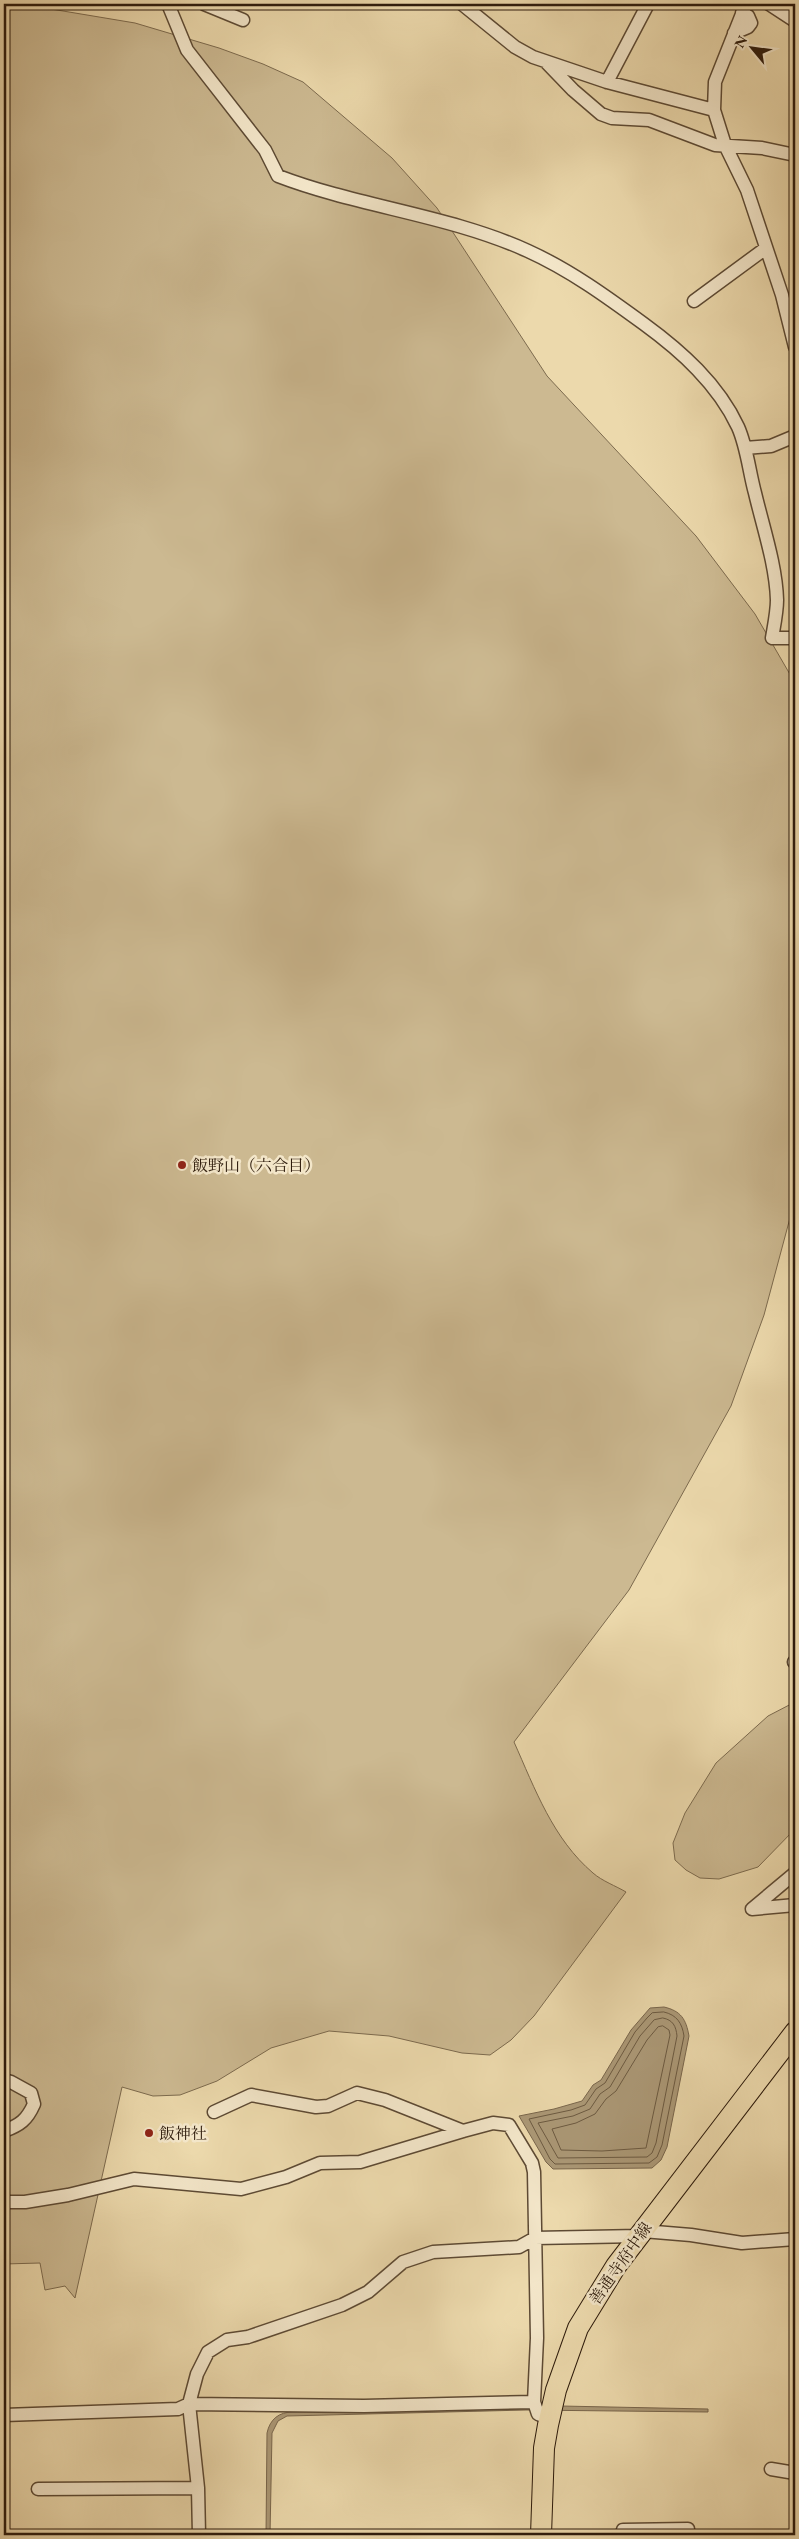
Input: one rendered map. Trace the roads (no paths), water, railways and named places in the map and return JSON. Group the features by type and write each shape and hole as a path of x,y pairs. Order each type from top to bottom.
{"main road":[{"name":"善通寺府中線","path":"541,2535 544,2448 549,2418 569,2348 578,2328 601,2288 641,2233 795,2032"}],"street":[{"path":"168,4 187,50 265,150 278,176 317,191 440,222 509,243 529,252 596,288 663,337 694,367 719,395 738,427 745,448 774,578 777,601 772,638 795,638"},
{"path":"204,4 243,20"},
{"path":"462,4 516,47 547,62 606,82 714,110"},
{"path":"606,82 648,4"},
{"path":"769,4 795,21"},
{"path":"744,8 716,82 714,110 725,145 747,190 782,295 795,347"},
{"path":"547,62 573,90 601,114 612,118 648,120 669,126 692,138 716,145 762,148 795,154"},
{"path":"694,301 766,248"},
{"path":"745,448 772,446 795,436"},
{"path":"795,1873 752,1909 795,1905"},
{"path":"4,2080 31,2092 34,2104 28,2118 18,2126 4,2131"},
{"path":"214,2112 251,2094 316,2107 328,2106 357,2093 385,2100 463,2131"},
{"path":"4,2202 24,2202 68,2195 134,2179 241,2189 286,2177 320,2163 360,2162 493,2123 509,2125 532,2163 534,2172 537,2347 534,2402 538,2414 549,2418"},
{"path":"199,2535 198,2488 188,2404 196,2374 208,2352 227,2340 248,2337 342,2305 368,2292 403,2262 449,2250 519,2247 535,2238 641,2233 691,2235 742,2244 795,2239"},
{"path":"4,2415 178,2409 188,2404 364,2406 534,2402"},
{"path":"771,2469 795,2472"},
{"path":"38,2489 198,2488"},
{"path":"622,2535 623,2530 688,2529 688,2535"}],"water":[{"path":"664,2007 679,2013 684,2020 689,2036 667,2147 661,2160 652,2168 553,2169 546,2162 519,2116 582,2101 593,2085 601,2080 631,2030 650,2008"},
{"path":"561,2406 708,2409 708,2412 526,2410 287,2416 278,2421 272,2433 270,2535 266,2535 267,2433 273,2420 283,2413"}],"place":[{"name":"飯野山（六合目）","path":"182,1165"},
{"name":"飯神社","path":"149,2133"}]}
